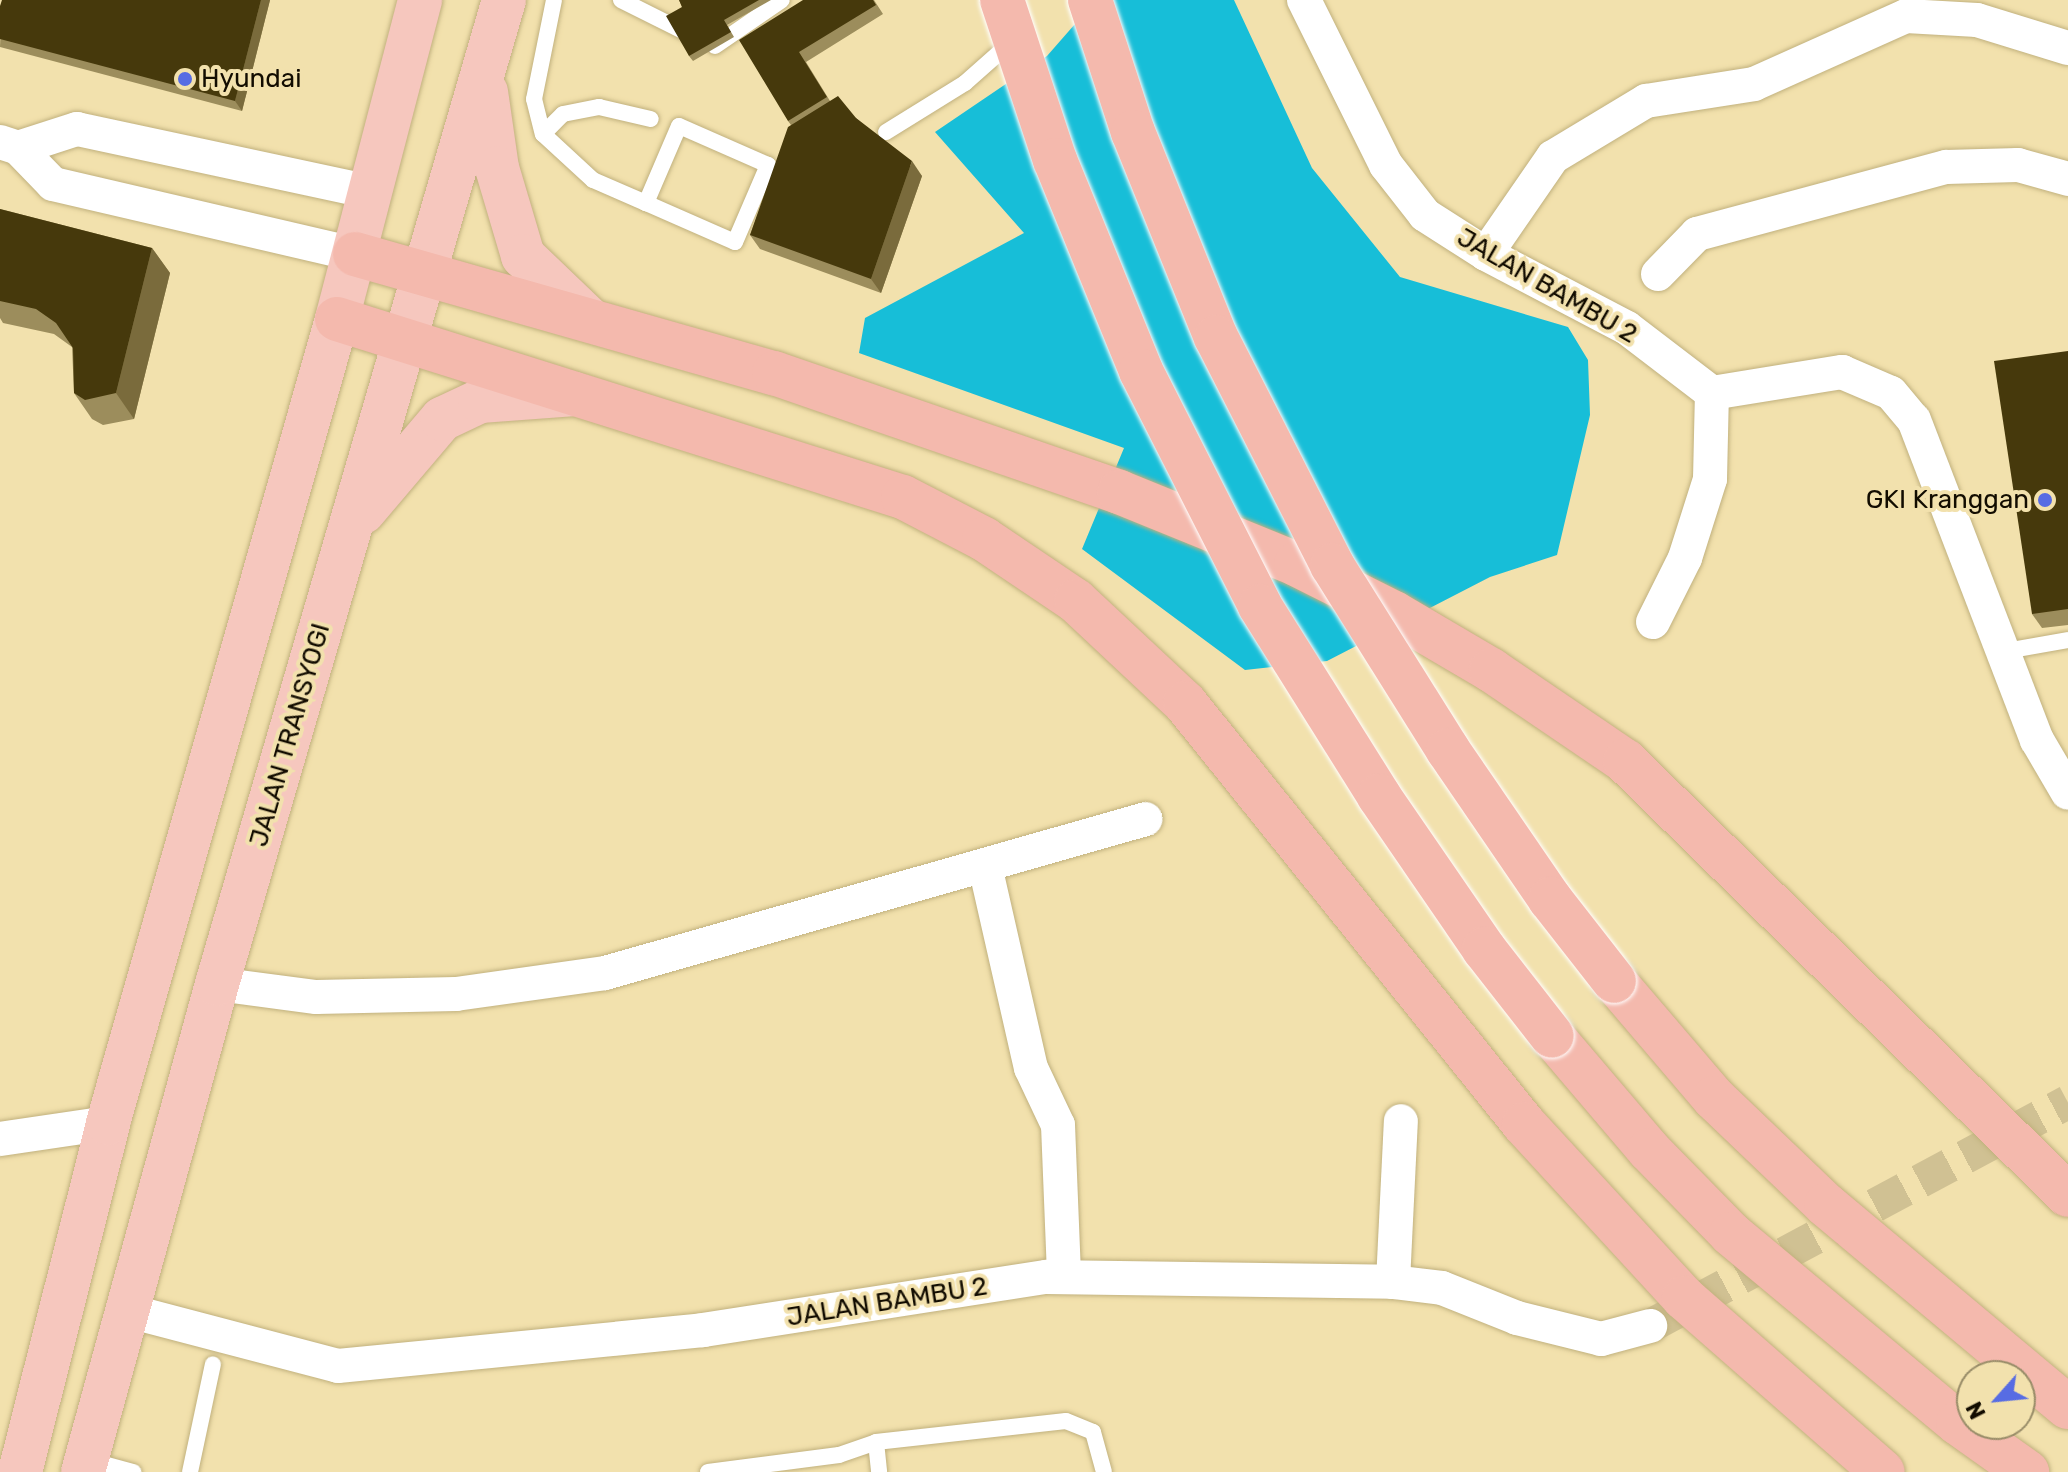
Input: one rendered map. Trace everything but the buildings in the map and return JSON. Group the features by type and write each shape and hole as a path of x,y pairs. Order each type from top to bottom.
{"highway":[{"path":"20,1472 108,1123 337,319 420,0"},
{"name":"JALAN TRANSYOGI","path":"84,1466 217,984 404,338 484,78 504,0"},
{"path":"1002,0 1055,160 1141,371 1260,606 1379,796 1484,949 1552,1036 1649,1150 1731,1234 1958,1423 2027,1472"},
{"path":"1090,0 1133,132 1216,337 1332,565 1448,750 1550,899 1614,981 1714,1098 1826,1205 2068,1407"},
{"path":"484,78 497,168 523,256 589,319"},
{"path":"355,254 426,271 774,373 1119,492 1296,564 1491,670 1625,761 2068,1195"},
{"path":"337,319 903,497 984,539 1076,601 1185,703 1524,1124 1684,1298 1883,1472"},
{"path":"352,525 442,419 480,401 581,394"}],"street":[{"name":"JALAN BAMBU 2","path":"1304,0 1386,165 1425,215 1486,254 1627,328 1712,393"},
{"path":"1486,254 1553,157 1646,101 1754,84 1906,16 1977,20 2068,48"},
{"path":"9,145 77,129 372,192"},
{"path":"9,145 53,184 355,254"},
{"path":"1658,274 1697,234 1946,167 2018,165 2068,179"},
{"path":"1653,622 1685,558 1710,479 1712,393 1842,372 1891,393 1914,420 2006,651 2037,740 2068,793"},
{"path":"217,984 316,997 456,994 605,973 1146,819"},
{"path":"985,866 1031,1068 1058,1125 1064,1277"},
{"path":"1393,1282 1401,1121"},
{"path":"0,1139 108,1123"},
{"name":"JALAN BAMBU 2","path":"125,1310 338,1366 703,1330 1064,1277 1393,1282 1442,1288 1517,1318 1601,1339 1650,1326"}],"lane":[{"path":"554,0 534,99 543,134 593,180 735,242 768,165 679,126 646,203"},
{"path":"621,0 712,47 782,0"},
{"path":"886,132 965,83 1010,44 1022,0"},
{"path":"543,134 563,114 599,107 651,119"},
{"path":"2006,651 2068,640"},
{"path":"190,1472 213,1364"},
{"path":"708,1472 839,1455 876,1442 1066,1421 1093,1432 1104,1472"},
{"path":"876,1442 879,1472"},
{"path":"84,1466 133,1472"}],"water":[{"path":"1096,0 1234,0 1312,168 1400,277 1568,327 1588,360 1590,415 1557,555 1490,577 1327,661 1245,670 1082,549 1124,448 859,353 865,318 1024,233 935,132 1047,56"}],"tunnel":[{"path":"1650,1326 2068,1102"}],"place":[{"name":"Hyundai","path":"185,79"},
{"name":"GKI Kranggan","path":"2045,500"}]}
